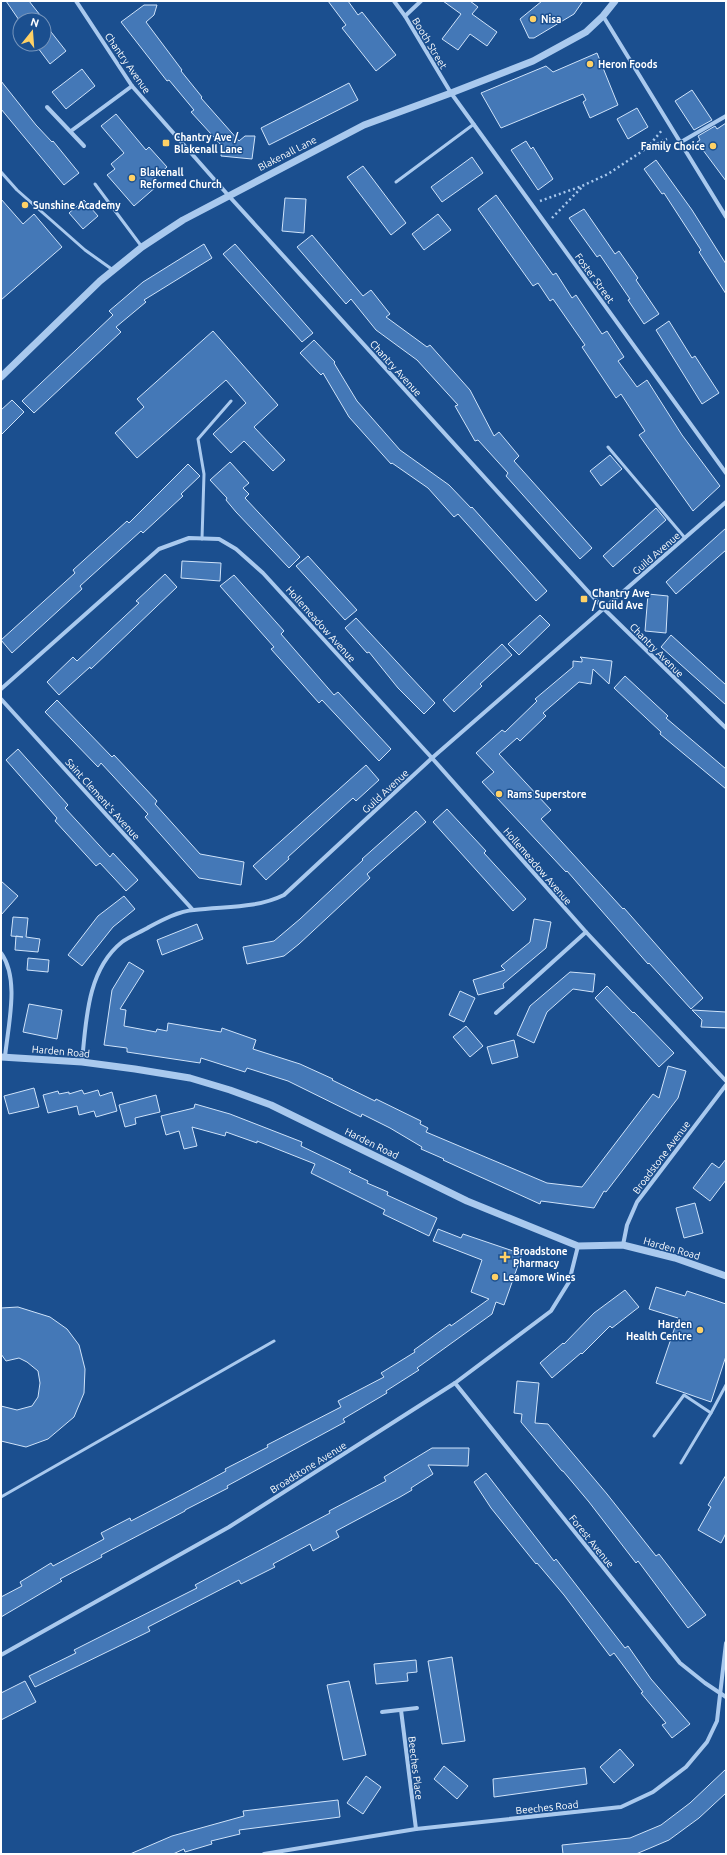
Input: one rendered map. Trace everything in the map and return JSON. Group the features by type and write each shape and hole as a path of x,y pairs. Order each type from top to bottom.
{"street":[{"name":"Chantry Avenue","path":"76,1 132,86 228,195 604,609 726,728"},
{"name":"Booth Street","path":"394,1 405,16 451,93"},
{"path":"405,16 422,1"},
{"name":"Blakenall Lane","path":"1,377 100,281 142,247 183,220 228,195 364,125 534,61 586,32 603,16 615,1"},
{"path":"603,16 726,217"},
{"path":"71,131 132,86"},
{"name":"Foster Street","path":"451,93 726,473"},
{"path":"47,107 84,146"},
{"path":"681,142 726,116"},
{"name":"Guild Avenue","path":"82,1062 88,1006 93,987 105,961 123,942 162,921 193,910 244,907 270,902 284,895 432,758 726,502"},
{"name":"Hollemeadow Avenue","path":"1,688 159,549 189,538 219,539 236,548 264,573 432,758 586,932 726,1081"},
{"name":"Saint Clement's Avenue","path":"1,699 193,910"},
{"path":"496,1013 586,932"},
{"path":"1,953 8,962 13,991 3,1057"},
{"name":"Harden Road","path":"3,1057 82,1062 135,1068 190,1078 230,1090 271,1105 467,1201 578,1246 623,1245 675,1258 726,1276"},
{"name":"Broadstone Avenue","path":"623,1245 627,1225 636,1202 726,1085"},
{"name":"Broadstone Avenue","path":"1,1655 229,1527 455,1383 551,1311 569,1282 578,1246"},
{"name":"Forest Avenue","path":"455,1383 680,1663 721,1695 726,1697"},
{"name":"Beeches Road","path":"264,1854 416,1829 621,1807 653,1792 686,1767 707,1742 717,1721 726,1642"},
{"path":"382,1712 417,1708"},
{"name":"Beeches Place","path":"401,1710 416,1829"}],"lane":[{"path":"396,182 474,124"},
{"path":"1,172 17,190 86,250 113,270"},
{"path":"95,184 142,247"},
{"path":"202,539 204,474 198,439 231,401"},
{"path":"608,447 685,538"},
{"path":"1,1498 274,1341"},
{"path":"681,1463 711,1414 726,1385"},
{"path":"654,1436 684,1395 711,1414"}],"path":[{"path":"647,148 668,121"},
{"path":"532,203 582,186 608,174 647,148 676,134"},
{"path":"546,224 582,186"}],"building":[{"path":"6,1 29,1 38,12 14,12"},
{"path":"328,1 348,1 358,15 362,12 396,55 376,71 342,28 346,25"},
{"path":"443,1 470,1 478,7 472,14 497,32 487,46 470,34 458,50 442,39 461,14"},
{"path":"542,1 583,1 574,14 534,38 529,38 520,19"},
{"path":"144,5 157,5 154,15 146,22 182,70 181,71 202,97 201,98 239,141 245,136 255,136 252,159 221,156 222,146 191,112 194,110 169,80 167,81 121,22"},
{"path":"52,33 66,51 50,64 41,52 52,52"},
{"path":"597,53 618,105 590,118 583,102 586,100 583,94 501,128 481,93 546,66 553,72"},
{"path":"82,69 95,86 66,109 52,92"},
{"path":"1,81 36,125 52,142 53,141 79,173 64,185 1,109"},
{"path":"349,83 358,100 269,145 261,128"},
{"path":"692,90 712,120 694,130 675,101"},
{"path":"637,108 648,127 628,139 617,119"},
{"name":"Blakenall Reformed Church","path":"116,114 146,150 149,147 167,167 152,180 157,186 134,206 107,175 115,169 111,164 124,153 101,126"},
{"name":"Family Choice","path":"726,123 726,181 697,142 700,140 698,136 715,126 717,129"},
{"path":"526,141 531,149 533,147 553,179 538,190 511,150"},
{"path":"472,157 483,173 442,202 431,187"},
{"path":"656,160 692,210 726,264 726,294 699,252 701,250 664,193 662,194 644,169"},
{"path":"363,166 406,223 391,235 347,177"},
{"path":"496,195 553,275 556,273 572,298 576,295 602,334 607,331 624,357 618,361 637,387 647,380 682,435 720,486 693,511 639,435 645,431 621,394 616,398 582,347 585,345 553,299 550,301 538,283 533,286 478,209"},
{"path":"285,198 306,199 304,233 282,231"},
{"path":"1,199 23,224 34,214 62,247 1,300"},
{"path":"84,200 98,216 83,229 69,213"},
{"path":"584,209 615,254 619,251 638,278 636,280 659,314 644,324 628,300 630,299 600,255 597,257 569,218"},
{"path":"438,214 451,230 424,250 412,234"},
{"path":"312,235 363,296 371,290 390,314 386,317 427,347 430,345 470,390 494,436 499,432 519,456 514,461 592,548 580,559 506,476 508,473 478,440 475,441 455,406 458,405 417,360 376,330 351,299 346,304 297,247"},
{"path":"204,244 212,258 144,300 146,302 116,327 121,332 34,413 22,401 113,315 109,311 143,282"},
{"path":"235,244 313,333 302,342 223,254"},
{"path":"669,321 692,358 695,356 719,393 702,404 656,330"},
{"path":"213,331 278,405 254,427 285,460 273,471 244,441 231,453 213,434 246,403 226,380 137,458 115,433 144,407 137,399"},
{"path":"314,340 335,362 334,363 357,401 400,450 449,485 471,508 472,507 547,591 536,601 458,514 454,517 428,488 392,463 391,464 349,417 323,373 321,375 300,353"},
{"path":"12,400 24,412 1,435 1,410"},
{"path":"610,455 622,469 601,486 590,471"},
{"path":"230,462 249,483 243,488 249,494 245,498 300,557 289,568 236,512 226,500 227,498 210,480"},
{"path":"188,464 200,476 181,494 183,496 143,533 141,531 80,586 82,589 12,653 1,640 75,573 73,570 127,521 129,523"},
{"path":"656,508 666,520 613,567 603,556"},
{"path":"726,528 726,550 676,594 666,582"},
{"path":"308,556 357,610 345,620 296,566"},
{"path":"182,561 221,563 220,581 181,578"},
{"path":"165,574 177,587 91,669 90,667 59,695 47,682 73,657 77,661 139,603 136,601"},
{"path":"234,575 284,631 281,634 334,695 338,692 391,749 379,761 322,700 319,703 271,649 274,647 220,586"},
{"path":"648,594 668,596 666,633 645,631"},
{"path":"540,615 550,625 519,655 508,644"},
{"path":"356,618 435,703 424,714 398,688 369,652 367,653 345,628"},
{"path":"671,635 726,685 726,705 661,647"},
{"path":"502,644 512,655 480,684 482,686 454,712 443,700"},
{"path":"580,657 612,661 609,684 593,669 591,684 579,682 543,713 546,716 520,741 517,738 499,754 551,810 541,819 623,909 624,908 703,998 691,1009 649,963 648,964 567,871 566,872 482,782 494,772 476,753 502,730 505,732 537,701 535,699 573,667 573,661 582,662"},
{"path":"625,676 668,716 666,718 726,769 726,789 660,734 661,732 614,688"},
{"path":"57,700 112,757 114,755 157,801 155,804 200,854 244,862 241,885 199,878 145,817 148,814 101,763 98,767 45,712"},
{"path":"18,749 68,805 65,808 110,857 113,853 138,880 126,891 100,863 96,866 55,821 57,818 6,760"},
{"path":"366,765 379,780 356,801 353,798 288,857 289,859 266,880 253,866"},
{"path":"447,809 486,851 484,853 526,899 513,911 433,822"},
{"path":"416,811 426,822 367,874 370,878 299,944 284,956 247,964 243,947 274,941 300,919 363,860 362,859"},
{"path":"1,881 18,896 1,915"},
{"path":"124,896 135,909 113,927 82,966 68,955 98,916"},
{"path":"13,917 28,918 26,937 40,939 38,952 15,950 16,936 11,936"},
{"path":"534,919 551,922 546,948 503,984 504,988 478,995 473,980 505,970 501,966 530,942"},
{"path":"197,924 203,939 162,955 157,940"},
{"path":"28,958 49,960 48,972 27,970"},
{"path":"129,962 144,971 120,1009 126,1010 124,1026 156,1032 157,1029 167,1031 168,1023 221,1032 222,1028 256,1040 253,1049 300,1064 333,1079 332,1080 375,1101 376,1099 421,1121 420,1124 428,1128 426,1132 547,1183 582,1187 653,1094 659,1098 668,1066 686,1071 678,1098 606,1192 604,1191 594,1208 541,1201 540,1204 443,1160 444,1159 421,1149 422,1147 390,1128 362,1114 361,1117 288,1081 247,1068 245,1072 201,1058 200,1063 127,1052 127,1048 104,1045 112,990"},
{"path":"570,972 595,974 593,992 573,989 547,1012 534,1043 517,1035 530,1006"},
{"path":"607,986 674,1053 659,1067 595,998"},
{"path":"460,991 475,998 464,1022 449,1015"},
{"path":"29,1004 62,1010 57,1039 23,1032"},
{"path":"692,1010 726,1012 726,1028 701,1027 702,1020"},
{"path":"466,1026 483,1046 470,1057 453,1037"},
{"path":"514,1040 518,1057 492,1064 487,1047"},
{"path":"34,1088 39,1107 9,1114 4,1096"},
{"path":"82,1090 84,1094 98,1090 100,1096 112,1092 117,1111 96,1117 94,1111 79,1115 77,1106 48,1113 43,1095 58,1091 59,1094 69,1092 69,1094"},
{"path":"156,1095 160,1112 135,1118 136,1124 125,1127 119,1105"},
{"path":"195,1104 230,1114 302,1142 301,1146 351,1170 349,1172 368,1181 367,1183 388,1192 387,1195 437,1218 429,1236 383,1214 385,1210 311,1173 315,1164 257,1141 257,1143 226,1132 225,1136 192,1127 197,1146 184,1149 179,1131 166,1135 161,1116 194,1108"},
{"path":"726,1159 726,1180 710,1201 693,1188 712,1163 719,1168"},
{"path":"695,1203 703,1233 684,1238 676,1208"},
{"path":"438,1229 461,1238 463,1234 522,1254 504,1305 496,1302 492,1314 417,1368 419,1370 386,1391 387,1393 343,1419 345,1422 227,1486 228,1488 101,1555 102,1557 60,1579 62,1581 1,1617 1,1597 22,1586 20,1582 51,1563 53,1566 104,1539 101,1533 130,1518 131,1521 183,1494 226,1471 225,1469 268,1447 267,1445 341,1407 338,1401 384,1377 381,1373 415,1352 414,1350 450,1324 451,1326 489,1299 471,1292 482,1260 433,1241"},
{"name":"Harden Health Centre","path":"656,1287 685,1296 687,1291 726,1304 726,1356 711,1402 656,1383 678,1318 649,1309"},
{"path":"625,1290 639,1307 612,1328 610,1326 582,1354 581,1353 552,1378 540,1363 563,1343 564,1344 594,1313"},
{"path":"18,1307 50,1317 67,1329 79,1345 85,1369 84,1393 74,1417 48,1439 26,1447 1,1441 1,1406 17,1410 32,1406 38,1397 40,1383 38,1371 27,1362 19,1358 6,1361 1,1354 1,1308"},
{"path":"517,1381 539,1383 535,1423 548,1424 607,1494 656,1556 659,1554 706,1615 688,1628 638,1561 636,1563 589,1502 521,1422 522,1414 514,1413"},
{"path":"432,1448 469,1448 468,1466 428,1465 433,1474 411,1488 412,1490 336,1531 339,1537 313,1551 310,1544 273,1564 275,1567 241,1584 239,1580 148,1627 150,1631 35,1687 29,1676 76,1653 74,1650 197,1588 195,1585 330,1513 329,1511 386,1481 384,1477"},
{"path":"486,1473 554,1561 556,1559 625,1648 628,1646 651,1679 690,1724 672,1738 662,1725 666,1723 641,1693 643,1692 614,1653 610,1656 564,1595 537,1563 536,1564 491,1508 474,1482"},
{"path":"726,1475 726,1533 721,1543 698,1530 711,1507 708,1505"},
{"path":"452,1657 465,1741 442,1744 428,1661"},
{"path":"416,1660 417,1672 407,1673 408,1681 376,1684 374,1664"},
{"path":"25,1681 36,1702 1,1720 1,1693"},
{"path":"349,1681 366,1755 343,1760 327,1685"},
{"path":"620,1749 634,1765 614,1783 600,1767"},
{"path":"444,1766 468,1786 457,1799 434,1779"},
{"path":"585,1768 587,1784 494,1797 493,1779"},
{"path":"726,1769 726,1793 699,1818 669,1840 636,1854 563,1854 562,1845 630,1838 661,1825 690,1803"},
{"path":"366,1776 381,1787 363,1814 347,1803"},
{"path":"338,1800 340,1817 239,1830 240,1834 211,1841 212,1844 185,1852 184,1849 173,1854 130,1854 172,1836 244,1816 243,1811"}],"place":[{"name":"Nisa","path":"533,19"},
{"name":"Heron Foods","path":"590,64"},
{"name":"Chantry Ave / Blakenall Lane","path":"166,143"},
{"name":"Family Choice","path":"713,146"},
{"name":"Blakenall Reformed Church","path":"132,178"},
{"name":"Sunshine Academy","path":"25,205"},
{"name":"Chantry Ave / Guild Ave","path":"584,599"},
{"name":"Rams Superstore","path":"499,794"},
{"name":"Broadstone Pharmacy","path":"505,1257"},
{"name":"Leamore Wines","path":"495,1277"},
{"name":"Harden Health Centre","path":"700,1330"}]}
